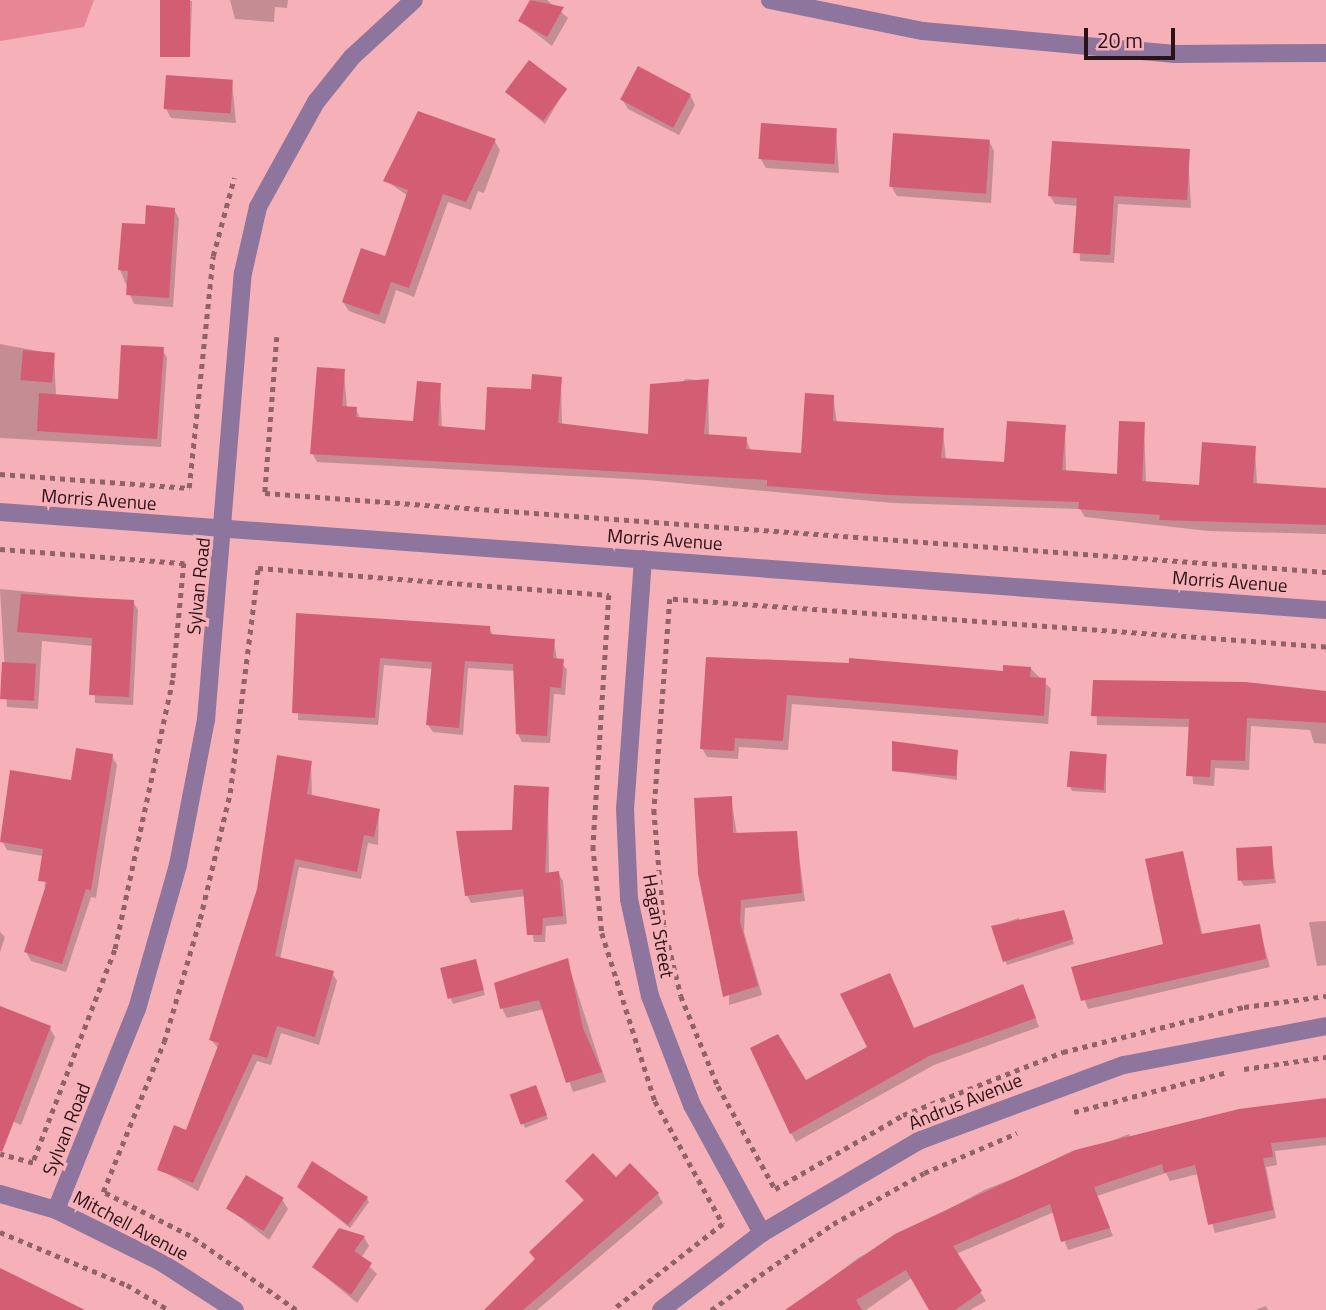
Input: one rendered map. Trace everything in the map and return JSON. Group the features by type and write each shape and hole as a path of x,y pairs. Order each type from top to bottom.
{"street":[{"name":"Sylvan Road","path":"56,1210 137,1009 178,865 206,720 225,529 243,273 258,207 316,102 352,57 414,0"},
{"path":"770,0 923,31 1175,54 1326,53"},
{"name":"Morris Avenue","path":"0,512 1326,610"},
{"name":"Hagan Street","path":"643,559 625,808 629,899 650,996 692,1105 762,1233"},
{"name":"Andrus Avenue","path":"661,1310 762,1233 918,1141 1018,1101 1124,1065 1326,1027"},
{"name":"Mitchell Avenue","path":"0,1194 56,1210 161,1262 235,1310"}],"path":[{"path":"0,474 189,488 208,292 234,178"},
{"path":"277,337 265,493 1326,572"},
{"path":"0,549 184,563 173,680 115,950 33,1163 0,1154"},
{"path":"296,1310 190,1236 103,1192 164,1042 200,919 230,793 258,568 609,594 593,846 602,933 655,1101 723,1224 613,1310"},
{"path":"1326,647 670,599 654,810 664,926 681,996 718,1086 775,1189 903,1115 1063,1052 1244,1007 1326,996"},
{"path":"1058,1117 1236,1070 1326,1057"},
{"path":"711,1310 833,1224 924,1173 1021,1131"},
{"path":"0,1232 127,1285 169,1310"}],"shaded area":[{"path":"0,0 94,0 84,27 0,41"}],"building":[{"path":"160,0 190,0 190,57 160,57"},
{"path":"530,0 564,7 547,37 518,21"},
{"path":"529,60 567,89 543,121 505,92"},
{"path":"638,66 691,94 673,128 620,100"},
{"path":"166,75 233,80 230,114 164,109"},
{"path":"418,111 496,139 466,202 443,194 409,288 391,282 379,315 342,302 361,248 385,256 408,190 383,181"},
{"path":"761,123 837,128 834,164 758,159"},
{"path":"893,133 990,140 986,194 889,187"},
{"path":"1052,141 1190,149 1187,200 1114,196 1110,255 1073,253 1077,198 1048,196"},
{"path":"146,205 175,208 169,298 126,295 128,271 118,270 122,223 145,224"},
{"path":"121,345 164,347 157,439 37,431 39,393 118,399"},
{"path":"23,350 55,353 52,383 20,380"},
{"path":"317,367 345,369 342,406 357,407 356,417 413,421 417,381 441,383 438,426 485,430 487,387 531,389 532,374 562,377 558,423 648,434 650,384 709,379 704,434 747,437 746,449 801,453 805,393 834,395 833,421 944,428 941,458 1004,462 1007,421 1066,425 1062,470 1117,474 1119,421 1145,422 1142,481 1199,485 1202,442 1256,446 1253,483 1326,488 1326,525 1159,520 1160,515 1078,509 1079,502 887,495 767,486 767,480 310,454"},
{"path":"21,594 134,600 129,697 89,695 92,638 17,632"},
{"path":"296,613 490,626 490,634 555,639 553,658 564,659 561,688 550,687 547,736 516,734 513,664 465,661 459,728 426,725 432,662 380,658 375,718 292,713"},
{"path":"706,657 849,663 849,658 1003,671 1003,665 1031,667 1030,677 1046,678 1044,716 787,695 783,741 735,738 734,751 700,749"},
{"path":"2,662 36,664 34,701 0,699"},
{"path":"1093,680 1246,682 1326,691 1326,723 1247,718 1245,761 1211,760 1210,777 1186,776 1189,719 1091,716"},
{"path":"892,741 958,750 956,776 892,771"},
{"path":"76,748 113,754 91,890 86,889 62,964 24,952 47,882 38,881 43,849 0,842 10,770 71,780"},
{"path":"1070,751 1107,754 1104,790 1067,787"},
{"path":"277,755 312,761 307,794 380,809 374,837 364,835 357,872 295,859 275,956 334,971 315,1037 277,1026 267,1058 253,1054 193,1183 157,1170 174,1125 186,1130 219,1043 209,1040 257,889"},
{"path":"514,785 549,787 545,873 559,871 563,916 543,918 542,935 527,935 523,889 465,896 456,831 512,830"},
{"path":"732,796 733,833 797,831 802,893 741,900 740,922 758,986 723,997 698,874 694,798"},
{"path":"1272,846 1274,879 1238,881 1236,848"},
{"path":"1183,851 1201,934 1260,924 1266,959 1081,1001 1071,967 1163,944 1145,859"},
{"path":"1064,910 1073,939 1003,962 991,926"},
{"path":"568,958 583,1028 602,1072 566,1083 539,1000 500,1009 494,983"},
{"path":"476,959 484,990 448,999 440,968"},
{"path":"890,973 914,1028 1023,984 1036,1018 929,1056 790,1134 750,1048 778,1034 806,1080 867,1047 840,994"},
{"path":"0,1006 51,1026 2,1152 0,1151"},
{"path":"536,1085 547,1115 521,1125 510,1095"},
{"path":"1326,1098 1326,1137 1271,1143 1273,1157 1263,1158 1273,1210 1208,1225 1195,1165 1164,1173 1162,1164 1094,1187 1110,1228 1061,1242 1050,1204 953,1246 982,1291 955,1310 929,1310 906,1270 856,1300 862,1310 785,1310 895,1234 1075,1150 1239,1109"},
{"path":"593,1153 616,1177 630,1163 659,1193 523,1310 484,1310 535,1259 529,1252 584,1200 565,1181"},
{"path":"312,1161 368,1197 348,1225 297,1187"},
{"path":"246,1175 284,1198 264,1231 226,1208"},
{"path":"339,1228 365,1236 354,1251 372,1263 351,1295 312,1267"},
{"path":"0,1268 85,1310 0,1310"}]}
